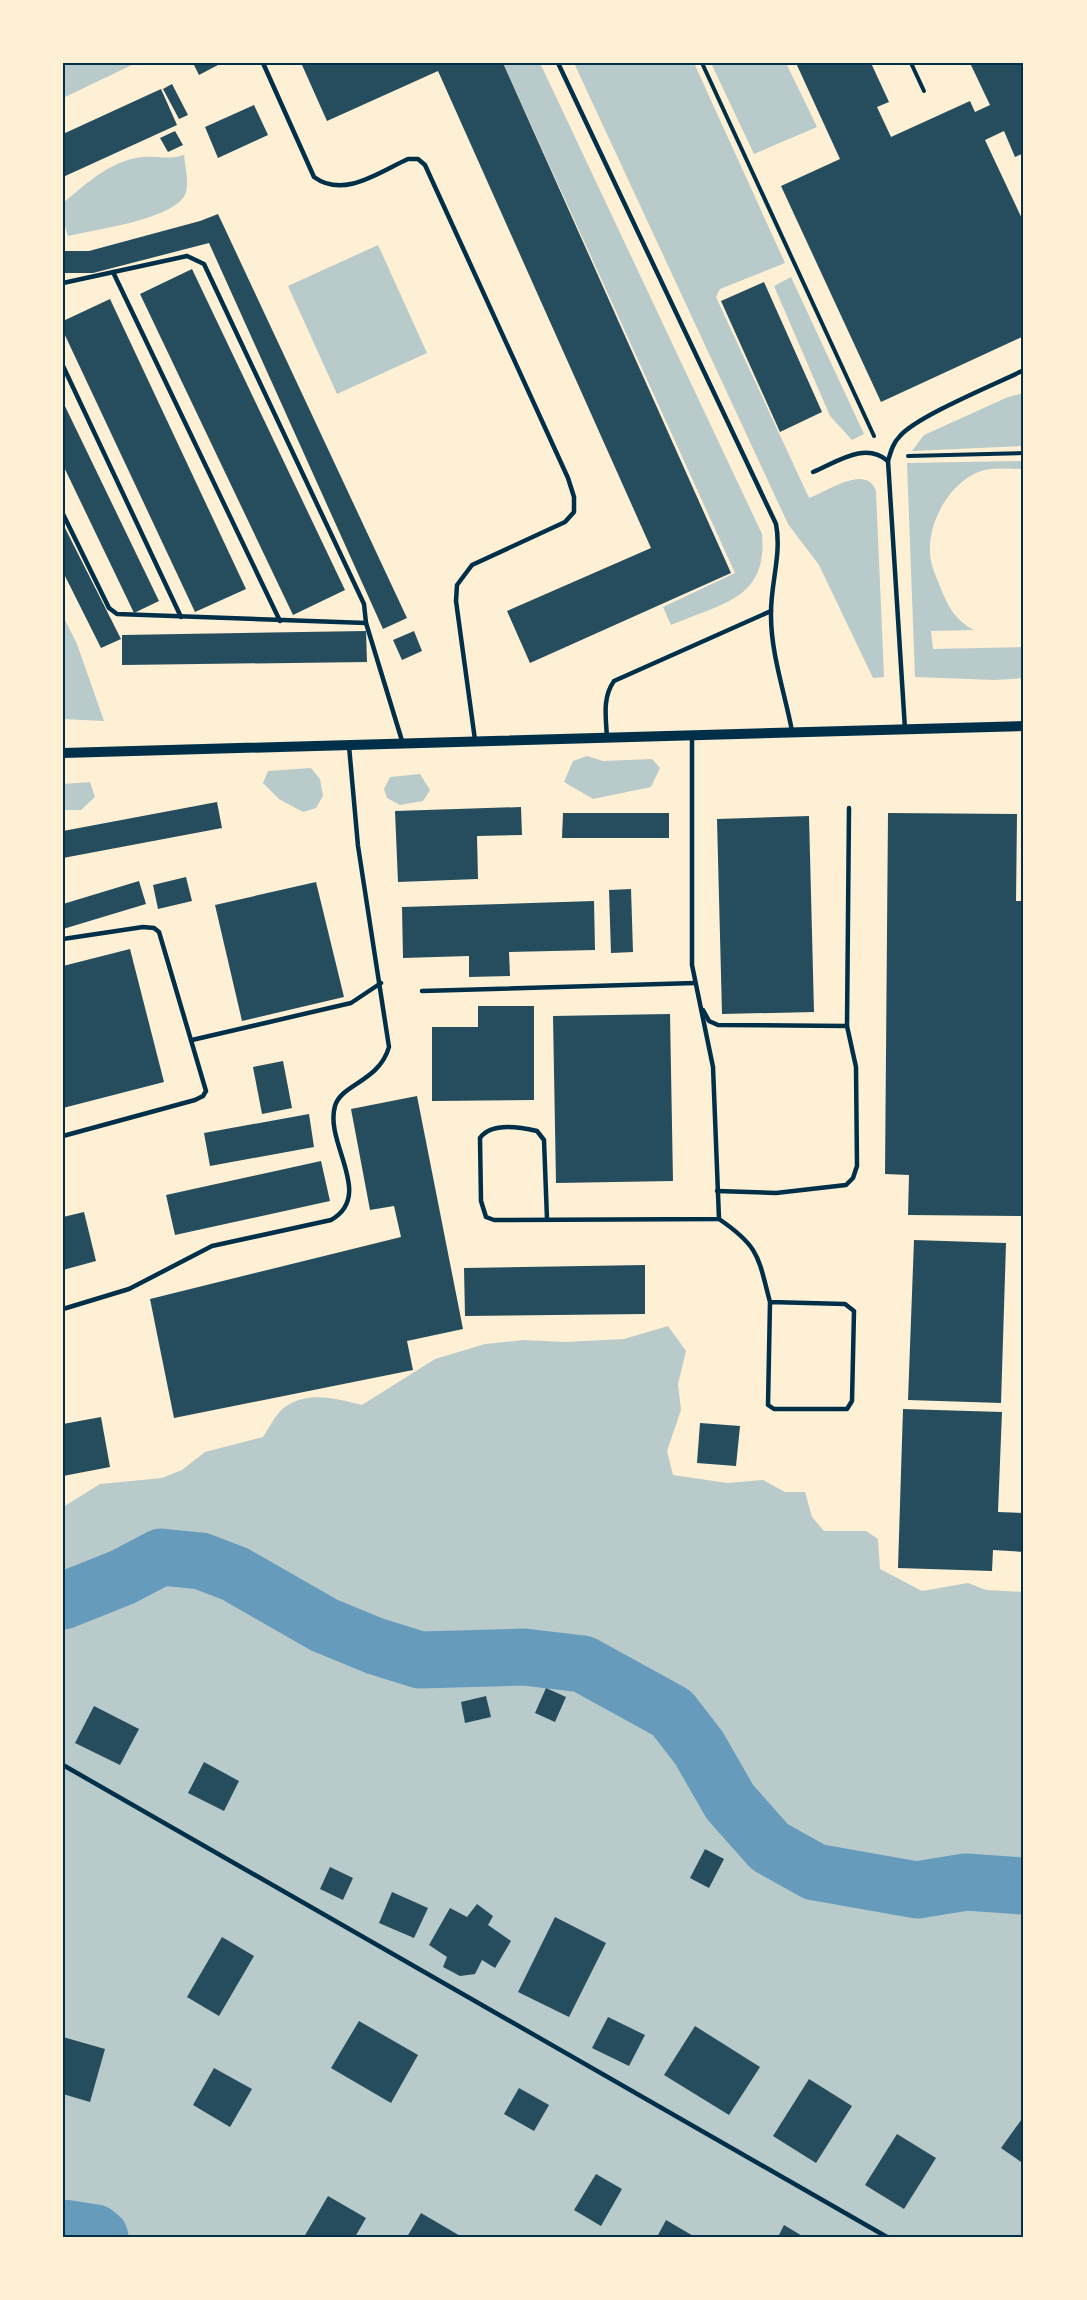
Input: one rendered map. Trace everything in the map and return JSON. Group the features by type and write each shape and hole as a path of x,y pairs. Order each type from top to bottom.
{"street":[{"path":"63,753 1024,726"}],"lane":[{"path":"262,63 314,177 324,184 347,187 408,159 417,159 425,165 568,478 574,497 574,512 565,522 472,565 457,585 456,601 475,740"},
{"path":"558,63 776,524 780,544 771,611 776,651 792,731"},
{"path":"63,283 187,256 204,264 364,604 366,623 403,744"},
{"path":"113,272 280,621"},
{"path":"63,366 181,617"},
{"path":"906,729 888,461 892,446 901,434 920,421 1024,370"},
{"path":"813,472 858,452 877,453 888,461"},
{"path":"63,514 109,608 117,614 366,623"},
{"path":"607,738 605,703 607,690 614,681 771,611"},
{"path":"692,736 692,908 695,983 713,1067 719,1219"},
{"path":"63,1309 129,1289 212,1246 331,1220 345,1209 350,1192 334,1119 335,1105 341,1096 375,1073 386,1059 388,1031 358,846 349,746"},
{"path":"717,1191 776,1193 846,1185 853,1178 857,1166 856,1067 847,1026 849,808"},
{"path":"63,939 143,927 154,928 159,932 205,1083 203,1096 63,1136"},
{"path":"192,1040 351,1003 381,983"},
{"path":"422,991 695,983"},
{"path":"700,1005 709,1021 718,1025 847,1026"},
{"path":"547,1219 544,1140 537,1131 526,1128 495,1128 485,1132 480,1138 481,1201 486,1217 494,1220 719,1219 744,1235 757,1252 770,1302 768,1405 774,1409 847,1409 852,1401 854,1311 845,1304 770,1302"},
{"path":"63,1765 887,2237"}],"path":[{"path":"702,63 888,461 912,456 1024,453"},
{"path":"911,63 924,91"}],"shaded area":[{"path":"63,63 136,63 63,98"},
{"path":"503,63 540,63 762,534 762,556 757,573 749,586 738,596 723,604 671,625 663,607 735,573"},
{"path":"574,63 694,63 785,263 720,289 716,297 809,498 855,479 864,479 871,483 876,491 884,677 873,678 819,565 788,524"},
{"path":"711,63 786,63 817,127 754,154"},
{"path":"184,155 187,188 180,201 168,209 133,222 68,236 63,219 63,203 100,174 131,159"},
{"path":"378,245 427,353 337,394 288,286"},
{"path":"791,277 864,434 852,440 830,416 774,286"},
{"path":"1024,393 1024,446 912,451 924,435 1008,397"},
{"path":"1024,461 1024,469 980,471 955,488 936,519 932,530 930,554 934,572 950,608 957,618 974,630 931,631 933,649 1024,647 1024,678 995,680 915,677 907,463"},
{"path":"63,616 77,644 104,721 63,719"},
{"path":"587,756 603,761 652,759 660,768 651,787 593,799 564,782 573,761"},
{"path":"311,768 320,779 323,796 316,808 303,812 279,799 263,783 268,771"},
{"path":"420,774 430,790 423,801 400,805 387,798 384,789 390,777"},
{"path":"90,782 95,797 81,810 63,810 63,784"},
{"path":"668,1326 686,1351 678,1384 681,1410 667,1451 673,1475 727,1483 763,1480 785,1492 805,1492 812,1517 824,1531 866,1531 878,1539 880,1569 922,1591 968,1583 986,1590 1024,1592 1024,2237 125,2237 79,2204 63,2198 63,1507 100,1484 162,1478 182,1470 205,1452 263,1437 279,1413 294,1402 323,1397 362,1405 435,1359 485,1344 524,1340 564,1342 624,1339"}],"building":[{"path":"217,63 218,65 199,75 194,65"},
{"path":"307,63 503,63 731,573 530,663 507,611 651,548 438,71 327,121 302,65"},
{"path":"796,63 871,63 889,102 877,107 891,137 970,101 975,112 990,105 970,63 1024,63 1024,153 1015,157 1004,131 985,140 1024,223 1024,336 881,402 781,186 840,159"},
{"path":"172,84 188,115 179,119 163,89"},
{"path":"161,89 177,125 63,177 63,134"},
{"path":"254,105 268,135 218,158 205,127"},
{"path":"175,131 183,145 168,152 160,138"},
{"path":"218,214 407,618 383,629 209,243 93,273 63,273 63,251 89,251"},
{"path":"192,269 345,590 293,615 140,294"},
{"path":"764,282 822,412 780,432 721,301"},
{"path":"110,299 246,589 195,612 63,331 63,321"},
{"path":"63,402 159,601 134,613 63,465"},
{"path":"63,524 121,639 101,648 63,572"},
{"path":"366,631 367,662 122,665 122,635"},
{"path":"414,631 422,651 402,660 393,640"},
{"path":"217,802 222,828 63,858 63,831"},
{"path":"521,807 522,835 477,836 478,879 398,882 395,811"},
{"path":"563,813 669,813 669,838 562,838"},
{"path":"888,813 1017,814 1016,901 1024,901 1024,1216 908,1215 909,1175 885,1174"},
{"path":"809,816 814,1012 722,1014 717,819"},
{"path":"186,877 192,901 158,909 153,885"},
{"path":"139,881 146,904 63,929 63,904"},
{"path":"316,882 344,997 242,1021 215,905"},
{"path":"631,889 633,952 611,953 609,890"},
{"path":"594,901 595,950 509,952 510,976 469,977 469,956 403,958 402,907"},
{"path":"130,949 164,1082 63,1108 63,966"},
{"path":"478,1006 534,1006 534,1100 432,1101 432,1027 478,1027"},
{"path":"670,1014 673,1181 556,1183 553,1016"},
{"path":"283,1061 292,1108 262,1114 253,1067"},
{"path":"417,1096 463,1329 407,1341 413,1370 174,1418 150,1299 401,1237 394,1206 370,1210 351,1109"},
{"path":"309,1114 314,1147 210,1166 204,1133"},
{"path":"321,1161 330,1201 175,1235 166,1195"},
{"path":"84,1212 96,1261 63,1270 63,1217"},
{"path":"914,1240 1006,1243 1001,1403 908,1400"},
{"path":"645,1265 645,1314 465,1316 464,1268"},
{"path":"903,1409 1002,1412 998,1512 1024,1513 1024,1552 993,1550 992,1571 898,1568"},
{"path":"101,1417 110,1467 63,1476 63,1424"},
{"path":"700,1423 740,1426 736,1466 697,1463"},
{"path":"546,1688 566,1697 555,1722 535,1713"},
{"path":"486,1696 491,1717 465,1723 461,1702"},
{"path":"94,1706 139,1729 120,1765 75,1743"},
{"path":"204,1762 239,1781 224,1811 188,1793"},
{"path":"705,1849 724,1859 709,1888 690,1878"},
{"path":"330,1867 353,1878 343,1900 320,1889"},
{"path":"392,1892 428,1908 414,1938 379,1923"},
{"path":"477,1904 493,1916 488,1925 511,1941 495,1968 482,1960 475,1974 460,1976 443,1967 447,1957 429,1945 450,1908 467,1917"},
{"path":"555,1917 606,1943 569,2017 518,1992"},
{"path":"222,1937 254,1956 219,2016 187,1997"},
{"path":"608,2017 645,2035 629,2066 592,2048"},
{"path":"359,2021 418,2055 391,2103 331,2068"},
{"path":"695,2026 760,2067 729,2115 664,2075"},
{"path":"63,2037 105,2049 90,2102 63,2094"},
{"path":"214,2068 252,2089 230,2127 193,2105"},
{"path":"809,2079 852,2106 816,2163 773,2136"},
{"path":"519,2088 549,2105 534,2131 504,2114"},
{"path":"1024,2116 1024,2164 1001,2148"},
{"path":"897,2134 936,2158 904,2209 865,2185"},
{"path":"596,2174 622,2189 601,2226 574,2210"},
{"path":"328,2196 366,2218 355,2237 304,2237"},
{"path":"421,2213 462,2237 407,2237"},
{"path":"666,2220 695,2237 657,2237"},
{"path":"784,2225 804,2237 778,2237"}],"waterway":[{"path":"63,1601 123,1577 161,1557 201,1561 235,1574 324,1625 375,1646 420,1660 524,1657 583,1664 672,1713 699,1748 730,1802 770,1847 815,1872 917,1890 966,1882 1024,1886"},
{"path":"63,2228 95,2233 100,2237"}]}
